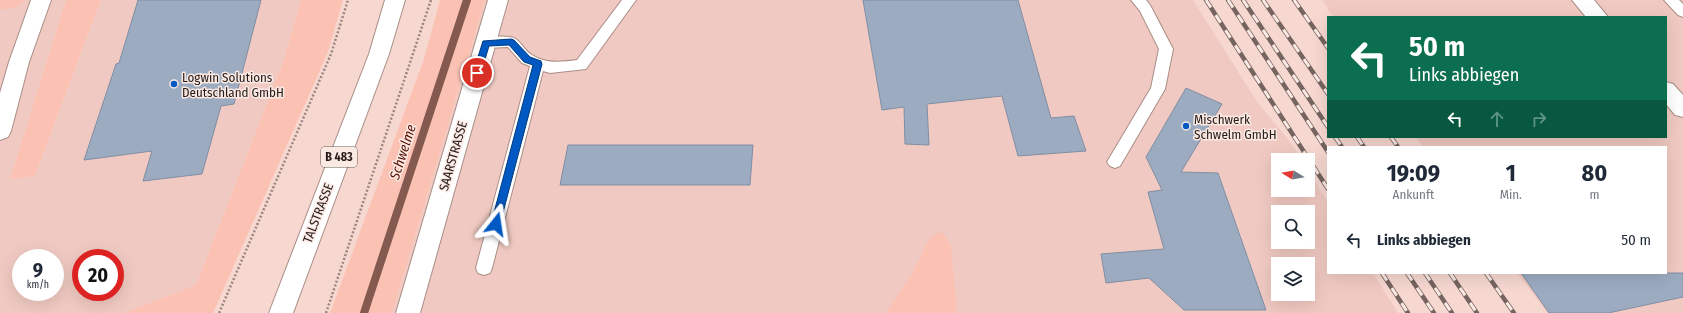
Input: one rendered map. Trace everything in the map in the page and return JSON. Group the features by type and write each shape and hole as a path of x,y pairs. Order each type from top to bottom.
{"street":[{"path":"0,130 19,62 41,0"},
{"name":"TALSTRASSE","path":"281,313 378,54 395,0"},
{"name":"SAARSTRASSE","path":"408,313 498,0"},
{"path":"1582,0 1597,16"},
{"path":"1667,91 1683,109"}],"lane":[{"path":"486,43 511,42 527,59 550,68 581,65 629,0"},
{"path":"1115,162 1158,89 1166,49 1144,8 1138,0"},
{"path":"1671,0 1683,12"},
{"path":"484,268 538,64"}],"path":[{"path":"219,313 331,54 348,0"},
{"path":"326,313 431,0"}],"shaded area":[{"path":"0,0 66,0 10,179 35,176 101,0 301,0 284,60 196,285 124,313 0,313"},
{"path":"0,0 25,0 16,7 0,10"},
{"path":"66,0 101,0 35,176 10,179"},
{"path":"301,0 343,0 328,52 213,313 124,313 196,285 284,60"},
{"path":"440,0 485,0 392,313 330,313 424,59"},
{"path":"485,0 1193,0 1257,102 1289,140 1297,153 1271,153 1271,197 1315,197 1315,181 1327,200 1327,274 1374,274 1398,313 392,313"},
{"path":"1322,0 1683,0 1683,313 1547,313 1518,274 1667,274 1667,146 1422,146 1417,138 1667,138 1667,16 1332,16"},
{"path":"942,231 951,246 957,313 886,313 912,274 929,239"}],"building":[{"name":"Logwin Solutions Deutschland GmbH","path":"138,0 261,0 234,104 221,106 202,174 143,181 152,151 84,160 116,64 119,63"},
{"path":"863,0 1018,0 1051,118 1074,116 1086,151 1018,156 1002,96 927,104 929,145 905,144 904,107 882,110"},
{"path":"1186,88 1222,104 1181,172 1218,173 1266,310 1184,310 1149,278 1106,283 1101,254 1164,249 1148,192 1162,190 1146,157"},
{"path":"568,145 753,145 750,185 560,185"},
{"path":"1683,273 1683,297 1608,313 1549,313 1522,274"}],"waterway":[{"name":"Schwelme","path":"364,313 467,0"}],"railway":[{"path":"1206,0 1327,187"},
{"path":"1228,0 1327,150"},
{"path":"1243,0 1327,126"},
{"path":"1263,0 1327,93"},
{"path":"1294,0 1327,47"},
{"path":"1336,138 1341,146"},
{"path":"1358,138 1363,146"},
{"path":"1392,138 1397,146"},
{"path":"1383,274 1408,313"},
{"path":"1408,274 1434,313"},
{"path":"1426,274 1452,313"},
{"path":"1451,274 1477,313"},
{"path":"1487,274 1514,313"}],"place":[{"name":"Logwin Solutions Deutschland GmbH","path":"174,84"},
{"name":"Mischwerk Schwelm GmbH","path":"1186,126"}],"route":[{"path":"477,73 486,43 511,42 527,59 538,64 496,224"}]}
